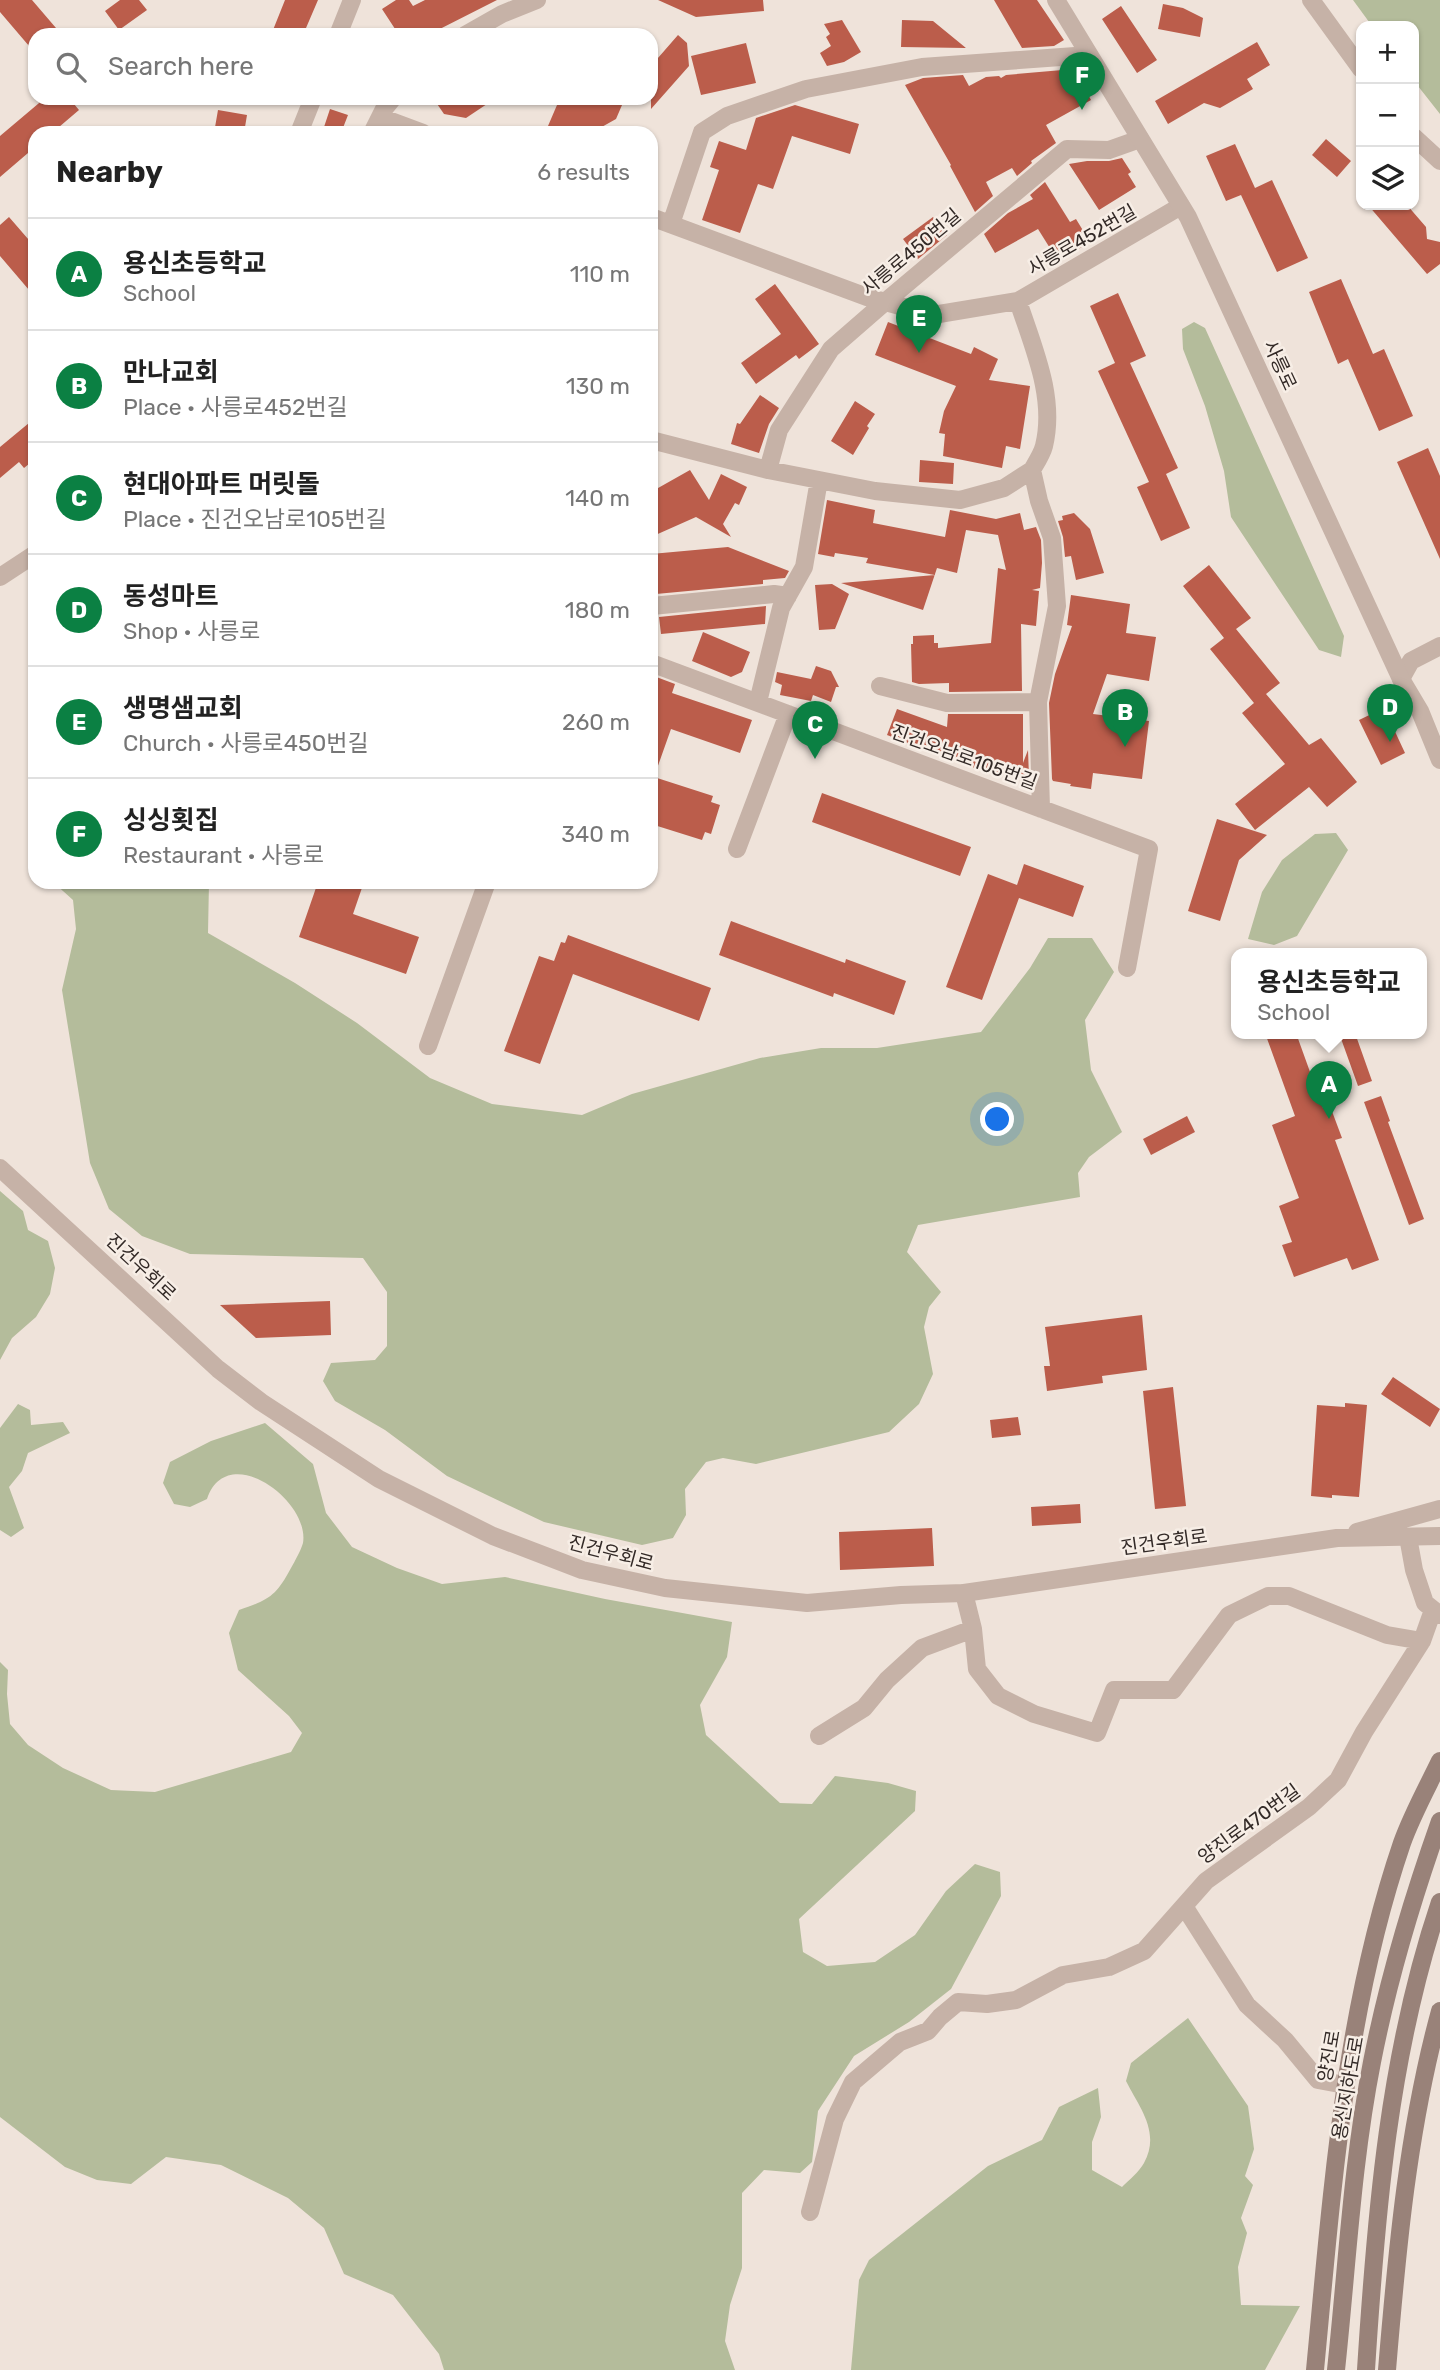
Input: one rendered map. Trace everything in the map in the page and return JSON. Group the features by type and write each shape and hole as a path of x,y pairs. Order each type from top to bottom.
{"main road":[{"name":"양진로","path":"1315,2370 1345,2085 1380,1913 1403,1840 1440,1761"},
{"name":"용신지하도로","path":"1336,2370 1360,2136 1371,2064 1403,1932 1440,1821"},
{"path":"1366,2370 1373,2259 1386,2141 1405,2032 1425,1945 1440,1902"},
{"path":"1387,2370 1407,2178 1426,2063 1440,2011"}],"street":[{"path":"341,28 352,0"},
{"path":"477,28 502,14 537,0"},
{"name":"사릉로","path":"1056,0 1181,206 1209,259 1401,680 1420,711 1440,760"},
{"path":"1311,0 1356,62"},
{"path":"671,224 702,132 727,116 806,89 922,67 1089,55"},
{"path":"302,126 310,105"},
{"path":"376,125 389,105"},
{"name":"사릉로450번길","path":"768,470 779,429 831,349 1067,149 1109,150 1140,139"},
{"path":"1419,142 1440,161"},
{"name":"사릉로452번길","path":"1032,470 1044,449 1048,417 1042,376 1018,301 1181,206"},
{"path":"658,219 885,302 933,315 1018,301"},
{"path":"658,442 768,470 875,491 960,500 1004,488 1032,470 1038,501 1052,538 1057,606 1038,702 1041,809"},
{"path":"758,702 781,608 804,567 819,480"},
{"path":"3,571 28,558"},
{"path":"658,605 774,594 788,596"},
{"path":"1401,680 1411,660 1440,646"},
{"name":"진건오남로105번길","path":"658,666 1149,849 1127,968"},
{"path":"880,686 947,703 1038,702"},
{"path":"737,849 788,714"},
{"path":"428,1046 484,889"},
{"name":"진건우회로","path":"0,1168 218,1368 261,1402 379,1479 493,1536 582,1570 665,1588 807,1603 964,1593 1337,1538 1440,1509"},
{"name":"진건우회로","path":"1337,1538 1440,1536"},
{"path":"1408,1537 1414,1570 1425,1603 1437,1612"},
{"path":"964,1593 973,1629 977,1669 998,1696 1034,1714 1097,1733 1114,1690 1173,1690 1229,1615 1268,1597 1289,1596 1387,1635 1422,1641"},
{"name":"양진로470번길","path":"810,2212 835,2119 853,2082 900,2042 928,2031 958,2002 987,2004 1016,2000 1063,1975 1109,1966 1144,1951 1206,1881 1309,1807 1338,1780 1437,1612"},
{"path":"819,1736 864,1708 887,1680 922,1647 973,1629"},
{"path":"1184,1906 1247,2005 1285,2040 1318,2080 1345,2085"}],"green space":[{"path":"1353,0 1440,0 1440,114 1419,87 1419,21 1368,21"},
{"path":"1194,322 1205,328 1344,636 1341,657 1319,650 1231,517 1224,471 1205,406 1183,349 1182,329"},
{"path":"1336,833 1348,850 1297,936 1274,945 1248,939 1262,892 1282,860 1315,834"},
{"path":"61,889 209,889 208,933 295,983 357,1023 430,1078 492,1104 582,1115 632,1094 760,1058 821,1048 877,1048 981,1032 1030,968 1048,938 1092,938 1114,972 1085,1020 1091,1070 1122,1132 1089,1157 1078,1173 1080,1197 918,1225 907,1252 941,1292 929,1307 924,1327 933,1374 919,1404 889,1432 756,1464 723,1458 706,1462 685,1489 686,1515 673,1538 642,1545 544,1522 447,1476 385,1430 335,1401 323,1381 331,1363 375,1360 387,1346 387,1292 363,1258 190,1254 142,1236 109,1209 90,1163 62,990 76,929 73,900"},
{"path":"0,1191 23,1211 28,1230 48,1241 55,1268 50,1294 36,1317 12,1338 0,1360"},
{"path":"18,1404 30,1410 31,1425 63,1422 70,1433 28,1453 22,1471 9,1487 24,1528 11,1537 0,1530 0,1428"},
{"path":"265,1423 313,1464 326,1513 352,1547 397,1568 442,1584 505,1577 605,1599 732,1622 727,1657 700,1705 706,1735 780,1803 812,1804 835,1776 888,1783 916,1791 915,1811 799,1919 803,1952 827,1966 875,1962 915,1935 946,1891 975,1864 1000,1872 1001,1896 951,1989 909,2022 854,2056 818,2111 812,2162 800,2173 764,2170 742,2193 742,2268 730,2305 725,2341 735,2370 444,2370 439,2354 393,2295 344,2274 324,2228 288,2198 221,2165 166,2157 131,2184 97,2180 65,2167 0,2117 0,1662 8,1670 10,1724 28,1745 63,1768 111,1790 155,1792 291,1752 302,1733 289,1716 238,1670 229,1633 239,1610 265,1600 281,1585 302,1546 302,1526 294,1510 281,1495 265,1483 248,1476 231,1475 217,1482 207,1499 190,1507 174,1504 163,1483 170,1462 211,1441"},
{"path":"1188,2018 1248,2106 1254,2149 1245,2176 1253,2185 1241,2218 1247,2233 1238,2267 1241,2305 1300,2306 1265,2370 851,2370 859,2280 869,2260 988,2166 1042,2140 1059,2107 1098,2088 1101,2117 1092,2142 1092,2170 1122,2187 1137,2173 1149,2152 1150,2141 1142,2110 1126,2081 1131,2063"}],"building":[{"path":"0,0 32,0 56,28 28,28 28,45 0,12"},
{"path":"120,0 139,0 147,10 122,28 118,28 105,11"},
{"path":"285,0 318,0 306,28 274,28"},
{"path":"396,0 409,0 413,6 425,0 497,0 442,28 394,28 382,9"},
{"path":"658,0 763,0 764,11 696,17"},
{"path":"994,0 1037,0 1064,40 1054,46 1022,48"},
{"path":"1163,4 1183,8 1203,18 1200,37 1158,29"},
{"path":"1121,6 1157,60 1137,73 1102,19"},
{"path":"842,20 861,52 844,62 827,66 820,53 831,46 826,37 830,34 824,24"},
{"path":"902,20 933,21 966,48 901,47"},
{"path":"678,35 687,43 689,66 658,101 658,58"},
{"path":"1257,42 1270,65 1247,79 1253,89 1220,108 1204,103 1168,124 1155,101"},
{"path":"746,43 756,83 701,95 691,56"},
{"path":"1074,69 1091,100 1046,125 1056,143 1031,161 1017,176 1012,168 986,182 993,196 975,212 905,85 923,78 963,75 969,86 986,77 1001,78 1006,75"},
{"path":"37,105 75,105 79,110 60,126 28,126 28,153 0,177 0,136"},
{"path":"438,105 486,105 466,118 444,114"},
{"path":"557,105 622,105 616,119 604,126 548,126"},
{"path":"795,105 859,124 850,154 792,136 773,189 758,184 740,233 702,220 719,170 710,167 719,141 746,150 756,118"},
{"path":"330,109 348,115 344,126 324,126"},
{"path":"218,110 247,115 245,126 215,126"},
{"path":"1326,139 1351,161 1337,177 1312,155"},
{"path":"1235,144 1255,188 1272,180 1308,258 1277,272 1241,195 1226,201 1206,156"},
{"path":"1122,158 1136,187 1099,210 1069,164"},
{"path":"1045,182 1070,222 1076,219 1090,242 1058,261 1038,229 995,253 984,234 1008,213 1033,199 1030,195"},
{"path":"1372,210 1411,210 1426,227 1427,239 1440,242 1440,264 1427,274"},
{"path":"9,217 28,239 28,289 0,256 0,225"},
{"path":"933,217 947,235 918,259 903,239"},
{"path":"1341,279 1373,354 1384,349 1413,416 1379,431 1348,359 1338,364 1309,292"},
{"path":"775,284 819,344 799,359 796,355 756,384 741,363 781,334 755,299"},
{"path":"1118,293 1146,356 1130,363 1178,468 1166,474 1190,528 1161,541 1137,487 1149,482 1098,371 1115,363 1090,306"},
{"path":"888,322 971,354 974,347 998,359 989,380 1030,386 1020,449 1006,446 1002,468 943,456 945,434 939,433 944,411 956,386 875,355"},
{"path":"760,395 779,408 769,424 759,453 731,444 737,423 740,424"},
{"path":"855,401 875,414 853,455 831,441"},
{"path":"28,424 28,465 24,468 19,462 0,478 0,447"},
{"path":"1428,448 1440,476 1440,559 1397,462"},
{"path":"920,460 954,463 953,484 919,482"},
{"path":"690,470 709,500 721,474 747,487 739,505 735,503 723,524 731,537 696,517 658,534 658,488"},
{"path":"827,500 875,510 873,523 945,537 950,510 996,519 1020,513 1024,530 1036,527 1041,540 1040,588 1032,590 1039,591 1036,626 1021,624 1022,691 949,692 949,683 912,682 913,636 934,635 934,643 938,643 938,648 991,643 998,568 1006,570 998,535 966,530 957,573 937,568 935,575 866,563 868,558 835,553 834,557 818,554"},
{"path":"1074,513 1090,529 1104,573 1076,580 1071,556 1065,557 1058,521 1063,520 1062,516"},
{"path":"728,547 789,571 785,578 763,580 763,584 658,594 658,553"},
{"path":"1209,565 1251,618 1236,629 1280,683 1266,694 1309,745 1321,738 1357,782 1327,807 1309,787 1255,830 1235,804 1285,764 1242,713 1254,703 1210,649 1224,638 1183,586"},
{"path":"935,575 923,610 841,583"},
{"path":"832,584 849,594 835,629 819,630 815,585"},
{"path":"1071,595 1130,604 1126,633 1156,637 1149,681 1107,674 1093,714 1149,721 1142,779 1093,773 1091,789 1070,786 1071,784 1052,779 1049,703 1055,674 1072,626 1067,625"},
{"path":"766,606 765,624 661,634 659,617"},
{"path":"703,632 750,652 742,672 731,677 692,661"},
{"path":"816,666 831,671 839,687 836,687 831,702 813,695 811,701 780,695 782,685 775,682 777,672 811,679"},
{"path":"658,678 675,684 672,693 752,720 740,753 671,729 658,766"},
{"path":"1384,708 1405,753 1381,765 1359,720"},
{"path":"897,709 947,727 948,714 1023,714 1023,763 1028,750 1029,777 988,773 887,735"},
{"path":"658,778 713,796 711,802 720,805 711,834 705,832 702,840 658,826"},
{"path":"822,793 971,847 960,876 812,822"},
{"path":"1217,819 1267,835 1239,860 1220,921 1188,911"},
{"path":"1024,864 1084,886 1073,917 1019,898 982,1000 946,987 988,874 1017,885"},
{"path":"316,889 362,889 353,914 419,937 406,974 299,937"},
{"path":"731,921 845,963 846,959 906,981 894,1015 834,993 833,997 719,955"},
{"path":"568,935 711,988 699,1021 573,974 540,1064 504,1051 539,956 554,961 561,942 565,943"},
{"path":"1267,1039 1298,1039 1323,1108 1330,1106 1342,1138 1335,1140 1379,1260 1352,1270 1347,1258 1294,1277 1282,1245 1292,1242 1279,1206 1299,1198 1272,1125 1295,1116"},
{"path":"1341,1039 1357,1039 1372,1081 1358,1086"},
{"path":"1381,1096 1424,1219 1409,1225 1364,1102"},
{"path":"1187,1116 1195,1132 1151,1155 1143,1139"},
{"path":"330,1301 331,1335 256,1338 220,1305"},
{"path":"1142,1315 1147,1370 1102,1376 1103,1383 1047,1391 1044,1366 1050,1366 1045,1327"},
{"path":"1393,1377 1440,1409 1430,1427 1381,1394"},
{"path":"1173,1387 1186,1506 1155,1509 1143,1391"},
{"path":"1345,1403 1367,1405 1359,1497 1311,1496 1317,1405 1345,1407"},
{"path":"1018,1417 1021,1435 992,1438 990,1420"},
{"path":"1080,1504 1081,1523 1032,1526 1031,1507"},
{"path":"932,1528 934,1566 840,1570 839,1532"}],"place":[{"name":"싱싱횟집","path":"1082,110"},
{"name":"생명샘교회","path":"919,353"},
{"name":"동성마트","path":"1390,742"},
{"name":"만나교회","path":"1125,747"},
{"name":"현대아파트 머릿돌","path":"815,759"},
{"name":"용신초등학교","path":"1329,1119"}]}
